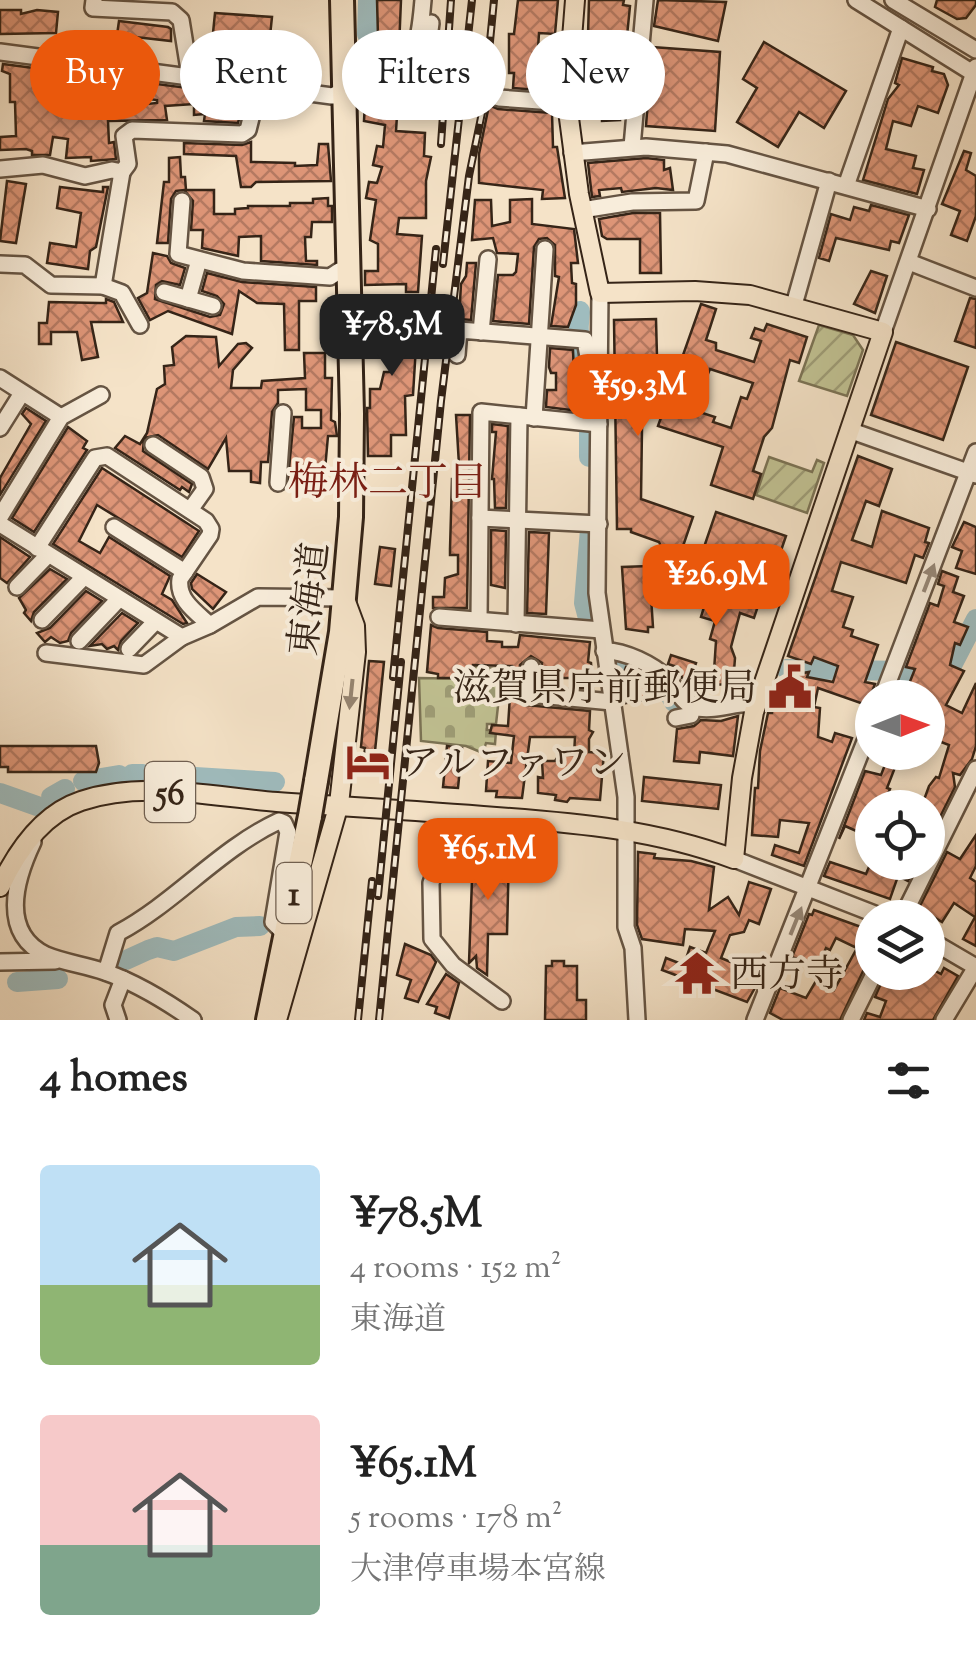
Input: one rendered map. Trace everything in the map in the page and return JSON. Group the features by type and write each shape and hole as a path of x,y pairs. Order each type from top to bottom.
{"highway":[{"name":"東海道","path":"342,0 346,30"},
{"name":"東海道","path":"268,1020 310,816 345,598 352,476 349,270 353,120"}],"main road":[{"path":"573,30 576,0"},
{"path":"339,804 626,829 668,837 734,858 746,744 757,704 883,332 794,305 727,292 600,293 568,120"},
{"path":"277,1020 339,804 356,652 355,626 345,598"},
{"name":"56","path":"0,886 6,861 42,825 78,802 126,791 339,804"}],"street":[{"path":"94,0 93,8 172,12 181,20 183,30"},
{"path":"419,30 423,0"},
{"path":"431,30 433,0"},
{"path":"642,30 645,0"},
{"path":"856,0 975,72 883,332"},
{"path":"904,3 976,50"},
{"path":"794,305 901,28"},
{"path":"0,52 180,75"},
{"path":"103,286 122,172 128,164 124,136 132,130 242,134 248,130 250,120"},
{"path":"632,148 634,120"},
{"path":"572,153 632,148 727,154 928,209"},
{"path":"582,210 632,202 696,202 706,152"},
{"path":"0,170 43,165 85,176 112,170 122,172"},
{"path":"182,201 178,254 243,271 330,277 349,270"},
{"path":"516,624 518,519 545,249"},
{"path":"480,332 488,258"},
{"path":"188,299 199,260"},
{"path":"909,262 976,288"},
{"path":"0,264 25,265 51,285 103,286 122,292 140,325"},
{"path":"164,292 213,306"},
{"path":"600,293 600,368 593,424 599,524 596,583 624,785 626,926 634,948 636,1020"},
{"path":"580,340 588,327 600,324"},
{"path":"457,356 459,330 580,340"},
{"path":"580,340 588,357 600,368"},
{"path":"0,378 61,417"},
{"path":"0,428 22,393"},
{"path":"0,517 61,417 100,395"},
{"path":"278,484 283,412"},
{"path":"479,620 481,412 593,424"},
{"path":"849,430 972,474"},
{"path":"152,445 201,477 204,489 190,510"},
{"path":"889,680 972,474 976,452"},
{"path":"17,587 43,551 95,458 107,456 206,520 211,528 179,587 183,599 210,625"},
{"path":"480,518 599,524"},
{"path":"114,527 185,572"},
{"path":"0,546 6,528 182,637"},
{"path":"42,620 84,577"},
{"path":"46,653 144,665 182,637 258,597 345,598"},
{"path":"79,642 120,600"},
{"path":"439,617 601,630"},
{"path":"128,649 155,622"},
{"path":"604,651 618,651 658,672 698,709 740,702 757,704"},
{"path":"531,667 528,694 612,702"},
{"path":"676,718 692,716 692,706"},
{"path":"755,1020 855,769"},
{"path":"911,900 976,769"},
{"path":"450,813 431,884 432,939 452,965 502,1001"},
{"path":"106,972 118,933 147,918 221,856 279,821 288,832 273,922 285,934"},
{"path":"42,825 14,892 12,916 19,934 34,948 123,979 194,1020"},
{"path":"734,858 855,906"},
{"path":"944,1020 976,966 945,948"},
{"path":"0,962 69,962"},
{"path":"118,1020 113,1005 123,979"},
{"path":"851,1020 866,990"}],"green space":[{"path":"819,325 853,335 863,350 847,396 799,381"},
{"path":"769,457 812,472 817,460 824,463 807,513 756,495"},
{"path":"475,666 502,670 496,724 487,724 487,730 496,731 495,744 486,743 483,753 466,746 421,741 419,678 474,679"}],"building":[{"path":"377,0 401,0 400,30 378,30"},
{"path":"518,0 558,0 555,30 526,30 526,89 513,88 514,73 509,73 509,34 514,34"},
{"path":"589,0 624,0 623,5 630,6 628,30 588,30"},
{"path":"658,0 726,2 718,41 654,26"},
{"path":"937,0 976,0 976,5 966,18 957,19 935,7"},
{"path":"0,10 21,10 21,14 37,10 58,12 56,30 0,34"},
{"path":"215,13 272,17 271,30 213,30"},
{"path":"119,21 168,27 171,41 160,40 160,30 118,30"},
{"path":"764,42 846,91 824,128 799,112 778,147 737,122 757,88 743,79"},
{"path":"665,48 720,52 715,131 646,126 646,120 665,120"},
{"path":"902,58 933,67 932,71 944,74 948,85 938,113 918,106 911,126 893,121 886,149 916,156 913,168 924,170 917,194 863,180 888,99 899,85 895,83"},
{"path":"3,64 30,68 30,120 160,120 160,84 180,87 180,105 165,106 167,120 108,121 109,143 114,142 116,159 66,158 68,139 53,137 50,155 32,155 26,149 0,150 0,137 16,136 10,74 2,71"},
{"path":"506,110 526,111 526,120 552,120 553,147 557,147 565,198 542,199 543,190 479,183 479,154 486,120 506,120"},
{"path":"204,120 239,120 238,123"},
{"path":"397,120 396,131 425,133 424,156 431,157 426,181 426,218 399,218 397,234 422,236 418,292 406,292 406,284 365,285 365,271 378,271 378,244 370,240 376,200 366,198 369,182 377,183 382,167 373,165 377,146 383,147 385,125 364,121"},
{"path":"251,142 251,162 295,166 317,165 319,144 328,144 331,181 256,182 251,187 241,187 236,156 184,154 184,143"},
{"path":"964,151 971,153 966,170 976,176 976,216 967,241 951,235 960,211 942,204"},
{"path":"180,157 186,190 214,190 214,214 235,214 235,209 248,206 290,206 328,198 332,222 312,222 311,237 305,237 306,261 317,261 317,265 261,261 261,236 239,237 238,256 202,248 203,230 191,230 193,201 184,190 176,191 171,199 168,243 157,243 164,182 169,182 169,158"},
{"path":"664,160 664,170 670,168 673,190 622,192 621,188 599,190 600,196 592,197 588,163"},
{"path":"7,181 26,184 16,243 0,241"},
{"path":"60,187 103,192 103,187 108,187 88,269 47,263 50,243 76,247 81,213 57,208"},
{"path":"532,199 532,224 574,229 578,263 571,263 576,305 568,327 551,326 559,277 555,276 555,245 547,238 539,239 534,247 529,324 493,321 498,275 516,272 518,254 497,253 493,238 472,240 475,200 491,200 492,226 510,222 510,200"},
{"path":"871,205 909,215 899,243 891,241 889,250 836,238 829,261 819,258 831,214 850,220 854,207 869,211"},
{"path":"660,213 661,273 640,273 640,239 602,236 599,219"},
{"path":"153,253 167,256 171,263 185,268 180,285 162,281 156,285 155,299 210,317 220,315 224,304 217,296 202,291 207,273 242,282 316,287 316,301 299,301 299,350 285,350 284,304 257,303 239,291 232,334 168,311 150,320 138,298 147,293"},
{"path":"467,263 476,263 471,320 459,319"},
{"path":"871,271 887,276 875,313 854,304"},
{"path":"970,298 976,299 976,348 955,341"},
{"path":"106,299 114,302 123,322 91,322 98,357 82,360 77,332 51,332 51,344 39,344 39,323 47,323 49,302 106,303"},
{"path":"701,304 716,309 706,340 716,343 716,350 754,362 761,341 751,338 755,328 764,331 767,324 807,337 799,363 790,360 772,428 764,437 753,471 761,474 753,499 711,485 723,447 658,426","holes":["710,369 753,383 747,399 741,397 731,428 713,422 715,417 693,410"]},
{"path":"366,313 418,313 413,395 405,396 406,435 391,435 391,456 368,456 370,389 380,389 384,372 391,372 391,356 385,356 385,337 371,337 371,332 366,332"},
{"path":"656,319 657,357 643,358 641,499 693,517 681,552 631,529 617,529 614,320"},
{"path":"186,336 216,337 219,366 238,344 246,343 252,348 233,370 231,388 261,388 262,381 305,378 304,353 325,353 325,378 332,378 331,420 335,422 337,436 328,436 323,492 287,489 294,417 302,417 302,428 321,428 321,410 306,410 306,389 278,390 268,462 261,462 260,483 251,482 251,471 229,471 226,438 208,469 158,435 144,438 143,451 192,484 189,492 115,448 125,436 140,444 147,433 157,389 165,384 164,366 174,365 172,347"},
{"path":"896,342 968,367 943,440 871,415"},
{"path":"550,348 573,350 579,411 546,407 547,390 556,390 556,373 551,373 549,367"},
{"path":"26,408 46,421 0,495 0,478 31,424 22,414"},
{"path":"456,415 470,415 467,608 433,608 433,597 444,597 445,578 458,574 458,555 450,555 452,479 456,479 459,465"},
{"path":"492,424 508,426 506,508 495,508 492,479 496,432 492,432"},
{"path":"68,427 87,441 83,448 87,450 34,532 12,518"},
{"path":"858,456 892,469 879,506 866,501 852,540 872,547 882,511 929,528 925,542 929,543 923,558 915,555 906,583 841,562 832,591 853,597 843,627 853,630 851,636 878,645 866,680 855,680 855,701 818,688 814,707 820,708 818,737 832,742 835,733 852,738 804,866 772,855 775,845 799,853 809,823 780,820 778,837 752,835 760,751 772,702 787,676 809,672 807,677 833,682 838,666 814,657 811,664 788,656"},
{"path":"102,468 199,531 182,557 97,505 79,541 100,553 109,537 170,576 162,594 172,600 187,623 53,544"},
{"path":"716,512 786,536 773,574 703,550"},
{"path":"964,522 976,527 976,574 956,568 962,551 952,547"},
{"path":"491,530 506,531 505,588 491,585"},
{"path":"529,532 549,533 546,614 527,613"},
{"path":"0,537 30,557 7,583 0,578"},
{"path":"380,547 395,549 391,586 375,584"},
{"path":"649,566 653,627 648,627 648,632 626,629 622,567"},
{"path":"50,569 67,579 34,612 31,621 19,598"},
{"path":"942,571 958,577 953,592 964,596 954,622 968,627 960,645 955,643 950,665 964,671 946,705 962,713 976,683 976,746 960,775 953,773 955,787 945,807 945,790 928,790 945,770 949,745 945,743 945,680 911,680 915,669 906,667 930,603 938,606 944,586 938,584"},
{"path":"197,574 226,592 213,609 192,589"},
{"path":"693,576 738,589 736,596 758,606 754,618 740,613 731,647 735,658 733,684 708,685 708,679 690,681 682,678 680,668 668,664 671,655 696,663 694,669 714,671 716,641 710,639 715,621 701,617 704,607 686,601"},
{"path":"86,591 102,601 68,641 60,643 51,637 45,642 37,633 50,628"},
{"path":"122,613 138,623 118,650 102,644 90,646"},
{"path":"431,625 487,632 487,641 502,642 502,647 518,647 520,635 590,642 588,662 593,689 574,687 574,678 550,678 550,685 540,684 542,663 531,656 520,665 517,694 526,705 590,711 589,730 593,732 589,752 604,753 600,800 570,798 567,802 555,800 556,795 538,793 538,777 543,778 542,761 574,755 575,737 530,737 522,798 496,797 497,791 486,791 488,761 511,763 514,736 490,733 492,725 508,726 512,666 473,665 473,678 438,678 438,674 427,672"},
{"path":"369,661 384,662 373,771 363,770 365,748 361,747"},
{"path":"626,667 632,669 639,681 642,674 645,676 646,700 626,703"},
{"path":"738,716 733,756 700,752 699,763 674,761 677,729 694,726 701,720 721,721"},
{"path":"0,746 96,746 99,763 96,772 8,772 8,767 0,767"},
{"path":"447,746 462,748 458,788 443,787"},
{"path":"883,770 894,770 890,790 858,790 865,771 881,775"},
{"path":"644,777 721,785 718,809 642,801"},
{"path":"855,797 855,830 845,826 839,839"},
{"path":"976,835 976,866 970,878 976,882 976,946 963,939 975,917 954,903 945,917 945,900 923,900 933,880 945,880 947,852 960,859"},
{"path":"473,852 509,852 507,934 488,934 487,975 477,968 476,956 469,963"},
{"path":"638,852 714,867 709,910 728,897 739,915 749,882 771,889 759,924 749,920 744,932 730,935 721,958 738,965 733,978 756,986 747,1002 662,970 666,958 684,965 690,947 706,953 715,931 685,929 683,945 642,939 637,925"},
{"path":"830,862 855,870 855,880 897,880 890,899 824,876"},
{"path":"814,910 855,925 855,947 836,938 830,950 826,948 818,967 792,957 809,914"},
{"path":"405,944 431,955 436,962 418,1002 405,998 411,980 397,975"},
{"path":"855,952 855,988 840,1020 783,1020 770,1013 780,988 806,998 816,981 834,990"},
{"path":"552,961 577,966 577,1000 586,1000 586,1020 545,1020 546,966 552,966"},
{"path":"945,969 958,976 933,1020 864,1020 867,1013 880,1017 886,1001 875,997 878,990 945,990"},
{"path":"446,974 459,983 449,1018 435,1013 437,1007 427,1004"}],"waterway":[{"path":"367,30 368,0"},
{"path":"580,311 587,412"},
{"path":"589,428 589,457"},
{"path":"589,622 584,603 590,529"},
{"path":"786,669 904,671 945,679 976,619"},
{"path":"625,660 662,681 674,702 685,710"},
{"path":"132,774 143,774"},
{"path":"83,781 119,775"},
{"path":"163,775 275,782"},
{"path":"51,797 65,789"},
{"path":"0,793 37,806"},
{"path":"126,960 157,947 174,951 236,927 260,926"},
{"path":"17,982 58,979"}],"railway":[{"path":"441,144 451,0"},
{"path":"443,264 472,0"},
{"path":"379,1020 441,401 469,176 484,103 494,0"},
{"path":"393,677 436,249"},
{"path":"378,896 401,662"},
{"path":"358,1020 372,881"}],"place":[{"name":"滋賀県庁前郵便局","path":"790,687"},
{"name":"アルファワン","path":"368,762"},
{"name":"西方寺","path":"697,973"}],"district":[{"name":"梅林二丁目","path":"388,481"}]}
